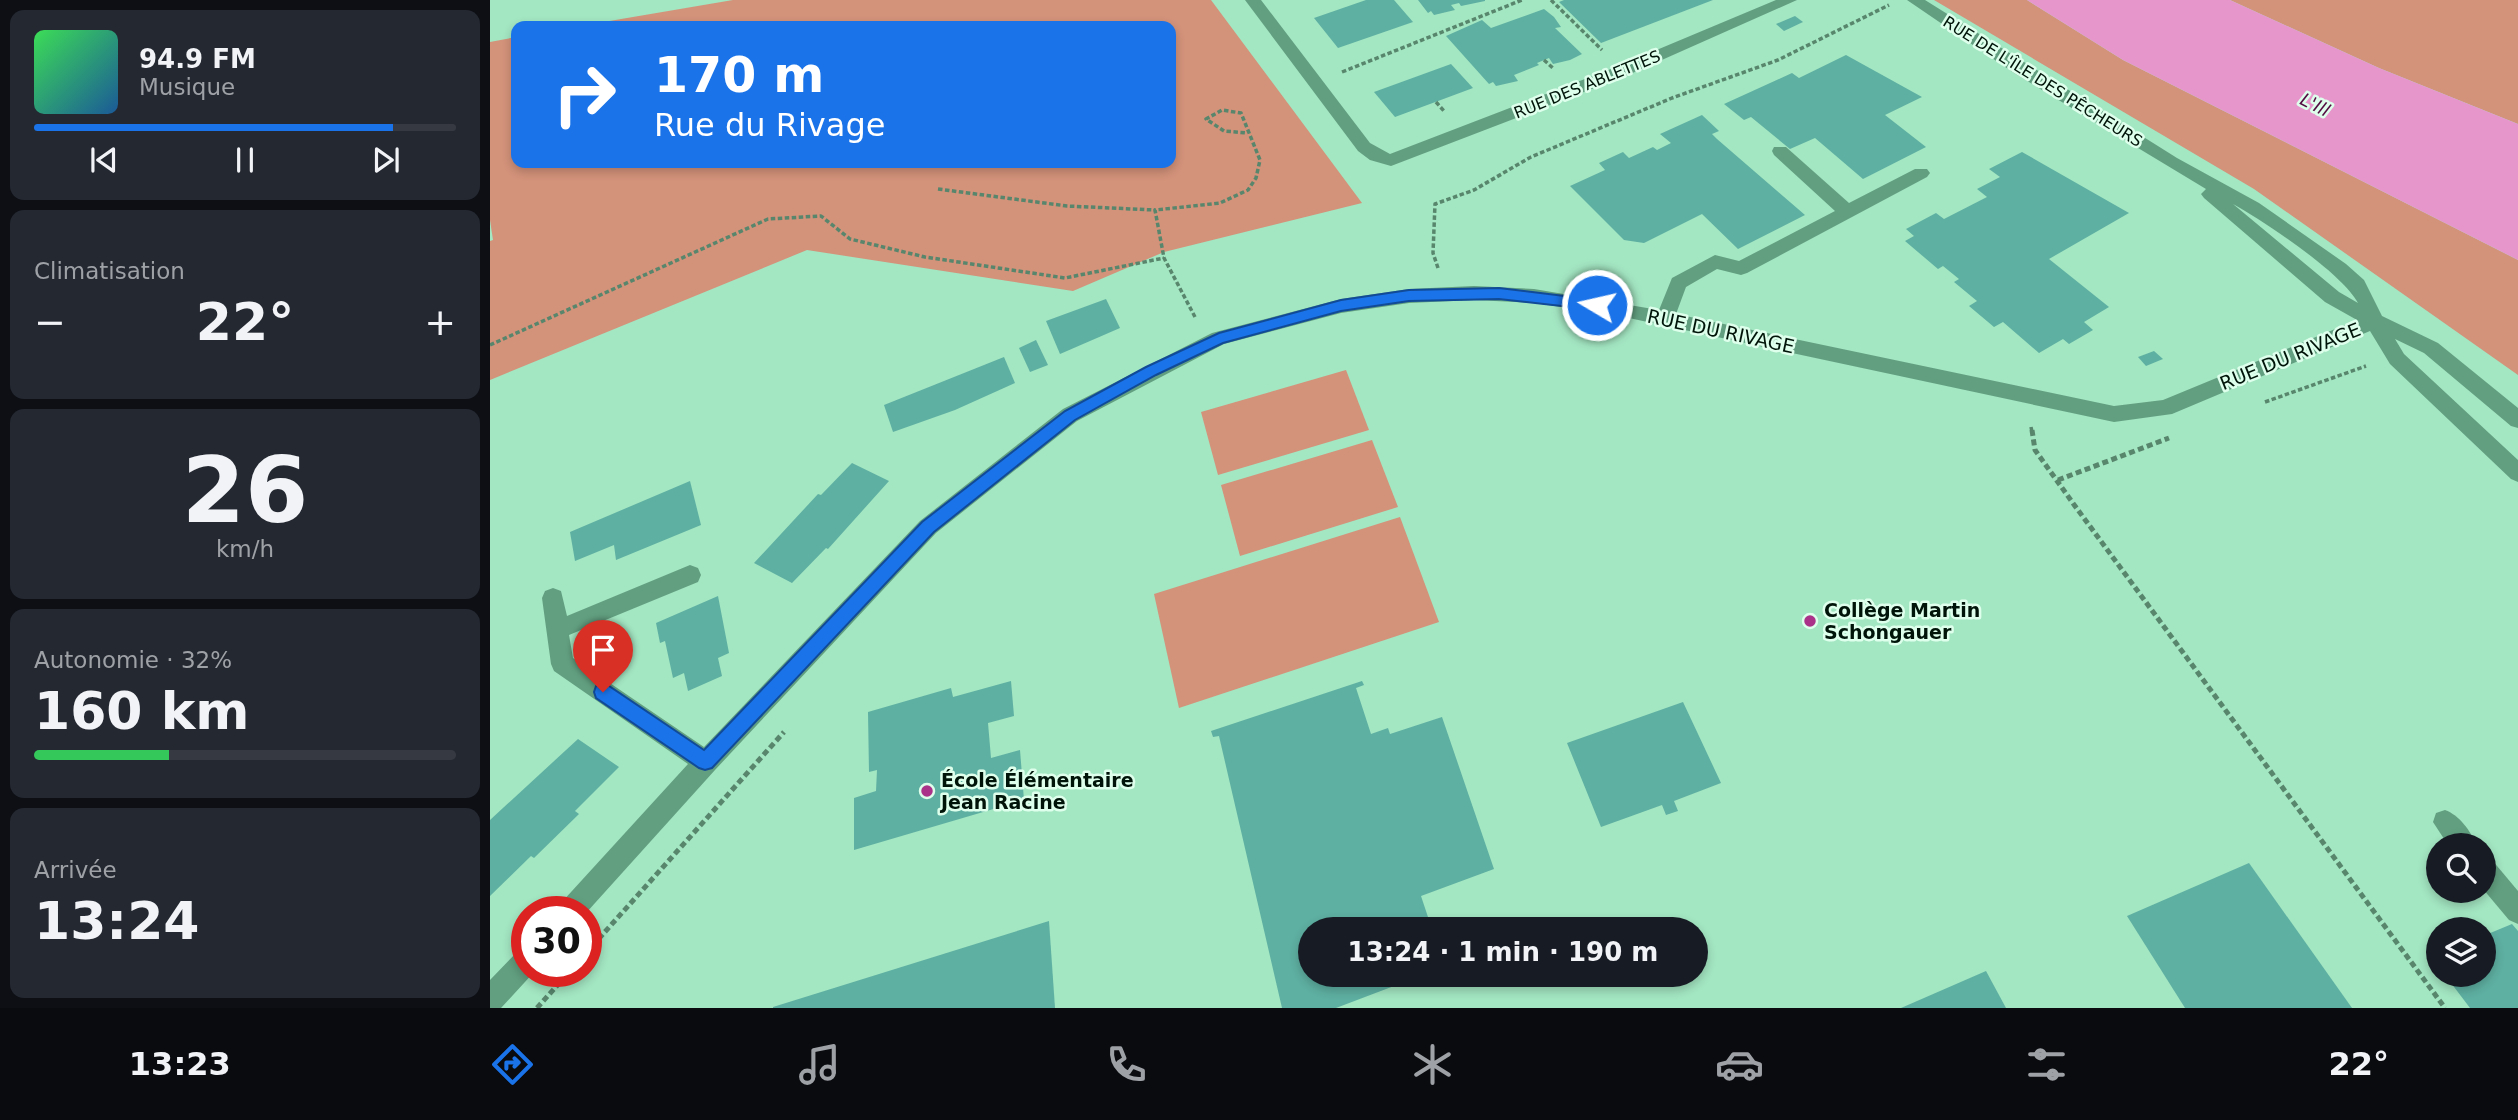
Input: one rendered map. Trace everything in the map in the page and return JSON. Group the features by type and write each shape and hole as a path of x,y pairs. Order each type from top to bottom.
{"street":[{"path":"1253,0 1315,82"},
{"name":"RUE DES ABLETTES","path":"1315,82 1364,147 1382,159 1405,156 1622,71 1789,0"},
{"name":"RUE DE L'ÎLE DES PÊCHEURS","path":"1915,0 2171,162 2253,207 2340,269 2357,285 2374,321 2397,359 2518,473"},
{"path":"1780,151 1848,212"},
{"name":"RUE DE L'ÎLE DES PÊCHEURS","path":"2171,162 2322,289 2374,321 2431,348 2518,420"},
{"path":"1665,319 1678,283 1715,262 1741,268 1921,173"},
{"name":"RUE DU RIVAGE","path":"584,896 705,762 928,527 1070,415 1219,338 1341,306 1433,295 1474,293 1534,296 1665,319 2114,414 2165,408 2374,321"},
{"path":"557,630 690,575"},
{"path":"552,598 562,664 705,762"},
{"path":"2445,822 2454,833"},
{"path":"2496,885 2518,911"},
{"path":"490,1000 511,977"}],"path":[{"path":"1315,82 1419,44 1522,0"},
{"path":"1551,0 1622,71"},
{"path":"1433,295 1438,269 1433,253 1435,204 1474,190 1531,158 1640,111 1777,60 1896,2"},
{"path":"938,189 1067,206 1155,210 1231,200 1250,190 1258,176 1261,160 1247,133 1241,113 1233,110 1211,113 1206,119 1224,131 1247,133"},
{"path":"1155,210 1164,258 1195,317 1219,338"},
{"path":"490,345 768,219 821,216 850,239 925,257 1065,278 1164,258"},
{"path":"2347,371 2374,364"},
{"path":"2031,398 2030,421 2035,450 2445,1008"},
{"path":"602,935 789,727"},
{"path":"537,1008 556,987"}],"shaded area":[{"path":"733,0 1211,0 1362,203 1164,252 1073,291 807,250 490,380 490,241 493,240 490,220 490,42 511,38 511,168 1176,168 1176,21 609,21"},
{"path":"1934,0 2027,0 2123,60 2518,260 2518,375 2254,189"},
{"path":"2230,0 2518,0 2518,124 2379,68"},
{"path":"1346,370 1369,430 1218,475 1201,412"},
{"path":"1372,440 1398,507 1240,556 1221,485"},
{"path":"1400,517 1439,622 1179,708 1154,594"}],"water":[{"name":"L'Ill","path":"2027,0 2230,0 2379,68 2518,124 2518,260 2123,60"}],"building":[{"path":"1366,0 1394,0 1413,22 1338,48 1314,18"},
{"path":"1418,0 1485,1 1461,6 1459,3 1451,5 1455,10 1434,15 1431,11 1428,13"},
{"path":"1713,0 1601,43 1559,2"},
{"path":"1544,9 1561,27 1555,28 1582,54 1553,64 1549,58 1537,63 1539,65 1514,75 1518,81 1496,86 1493,82 1489,84 1446,36 1482,20 1491,28"},
{"path":"1795,16 1803,22 1784,31 1776,24"},
{"path":"1846,55 1922,97 1885,115 1926,147 1863,179 1815,138 1790,149 1751,117 1744,120 1724,104 1792,73 1799,78"},
{"path":"1451,64 1473,88 1395,117 1374,92"},
{"path":"1702,115 1719,131 1712,134 1717,139 1805,215 1738,249 1702,214 1644,243 1624,240 1570,186 1605,170 1599,163 1623,152 1629,158 1653,147 1657,150 1671,143 1660,134"},
{"path":"2022,152 2129,213 2049,259 2109,307 2084,322 2093,330 2069,344 2063,339 2039,353 2003,322 1994,327 1969,306 1977,301 1954,282 1959,279 1943,266 1938,269 1905,241 1914,236 1906,229 1936,213 1944,219 1987,197 1977,189 2000,177 1989,169"},
{"path":"1106,299 1120,328 1060,354 1046,321"},
{"path":"1036,340 1048,365 1030,372 1019,348"},
{"path":"2154,351 2163,359 2146,366 2138,357"},
{"path":"1004,357 1015,383 955,410 893,432 884,405"},
{"path":"852,463 889,481 828,549 826,548 792,583 754,563 818,494 821,495"},
{"path":"690,481 701,525 616,560 614,545 575,561 570,532"},
{"path":"718,596 729,653 718,658 722,676 688,691 684,673 673,678 665,641 660,643 656,623"},
{"path":"1011,681 1014,716 988,723 991,758 1020,750 1024,800 854,850 854,798 876,791 877,770 869,772 868,712 951,688 953,697"},
{"path":"1362,681 1364,685 1356,688 1371,734 1388,728 1390,734 1442,717 1494,869 1421,896 1428,917 1298,917 1298,987 1391,987 1336,1008 1282,1008 1219,736 1213,737 1211,731"},
{"path":"1683,702 1721,783 1674,801 1678,811 1666,815 1662,805 1601,827 1567,743"},
{"path":"578,739 619,767 575,811 579,814 490,896 490,820"},
{"path":"2249,863 2352,1008 2185,1008 2127,916"},
{"path":"1049,921 1055,1008 773,1008 773,1007"},
{"path":"2512,924 2518,931 2518,1008 2470,1008 2454,987 2496,987 2496,931"},
{"path":"1986,971 2006,1008 1901,1008"}],"place":[{"name":"Collège Martin Schongauer","path":"1810,621"},
{"name":"École Élémentaire Jean Racine","path":"927,791"}],"route":[{"path":"603,692 705,762 928,527 981,483 1070,415 1219,338 1341,306 1409,296 1499,293 1597,305"}]}
